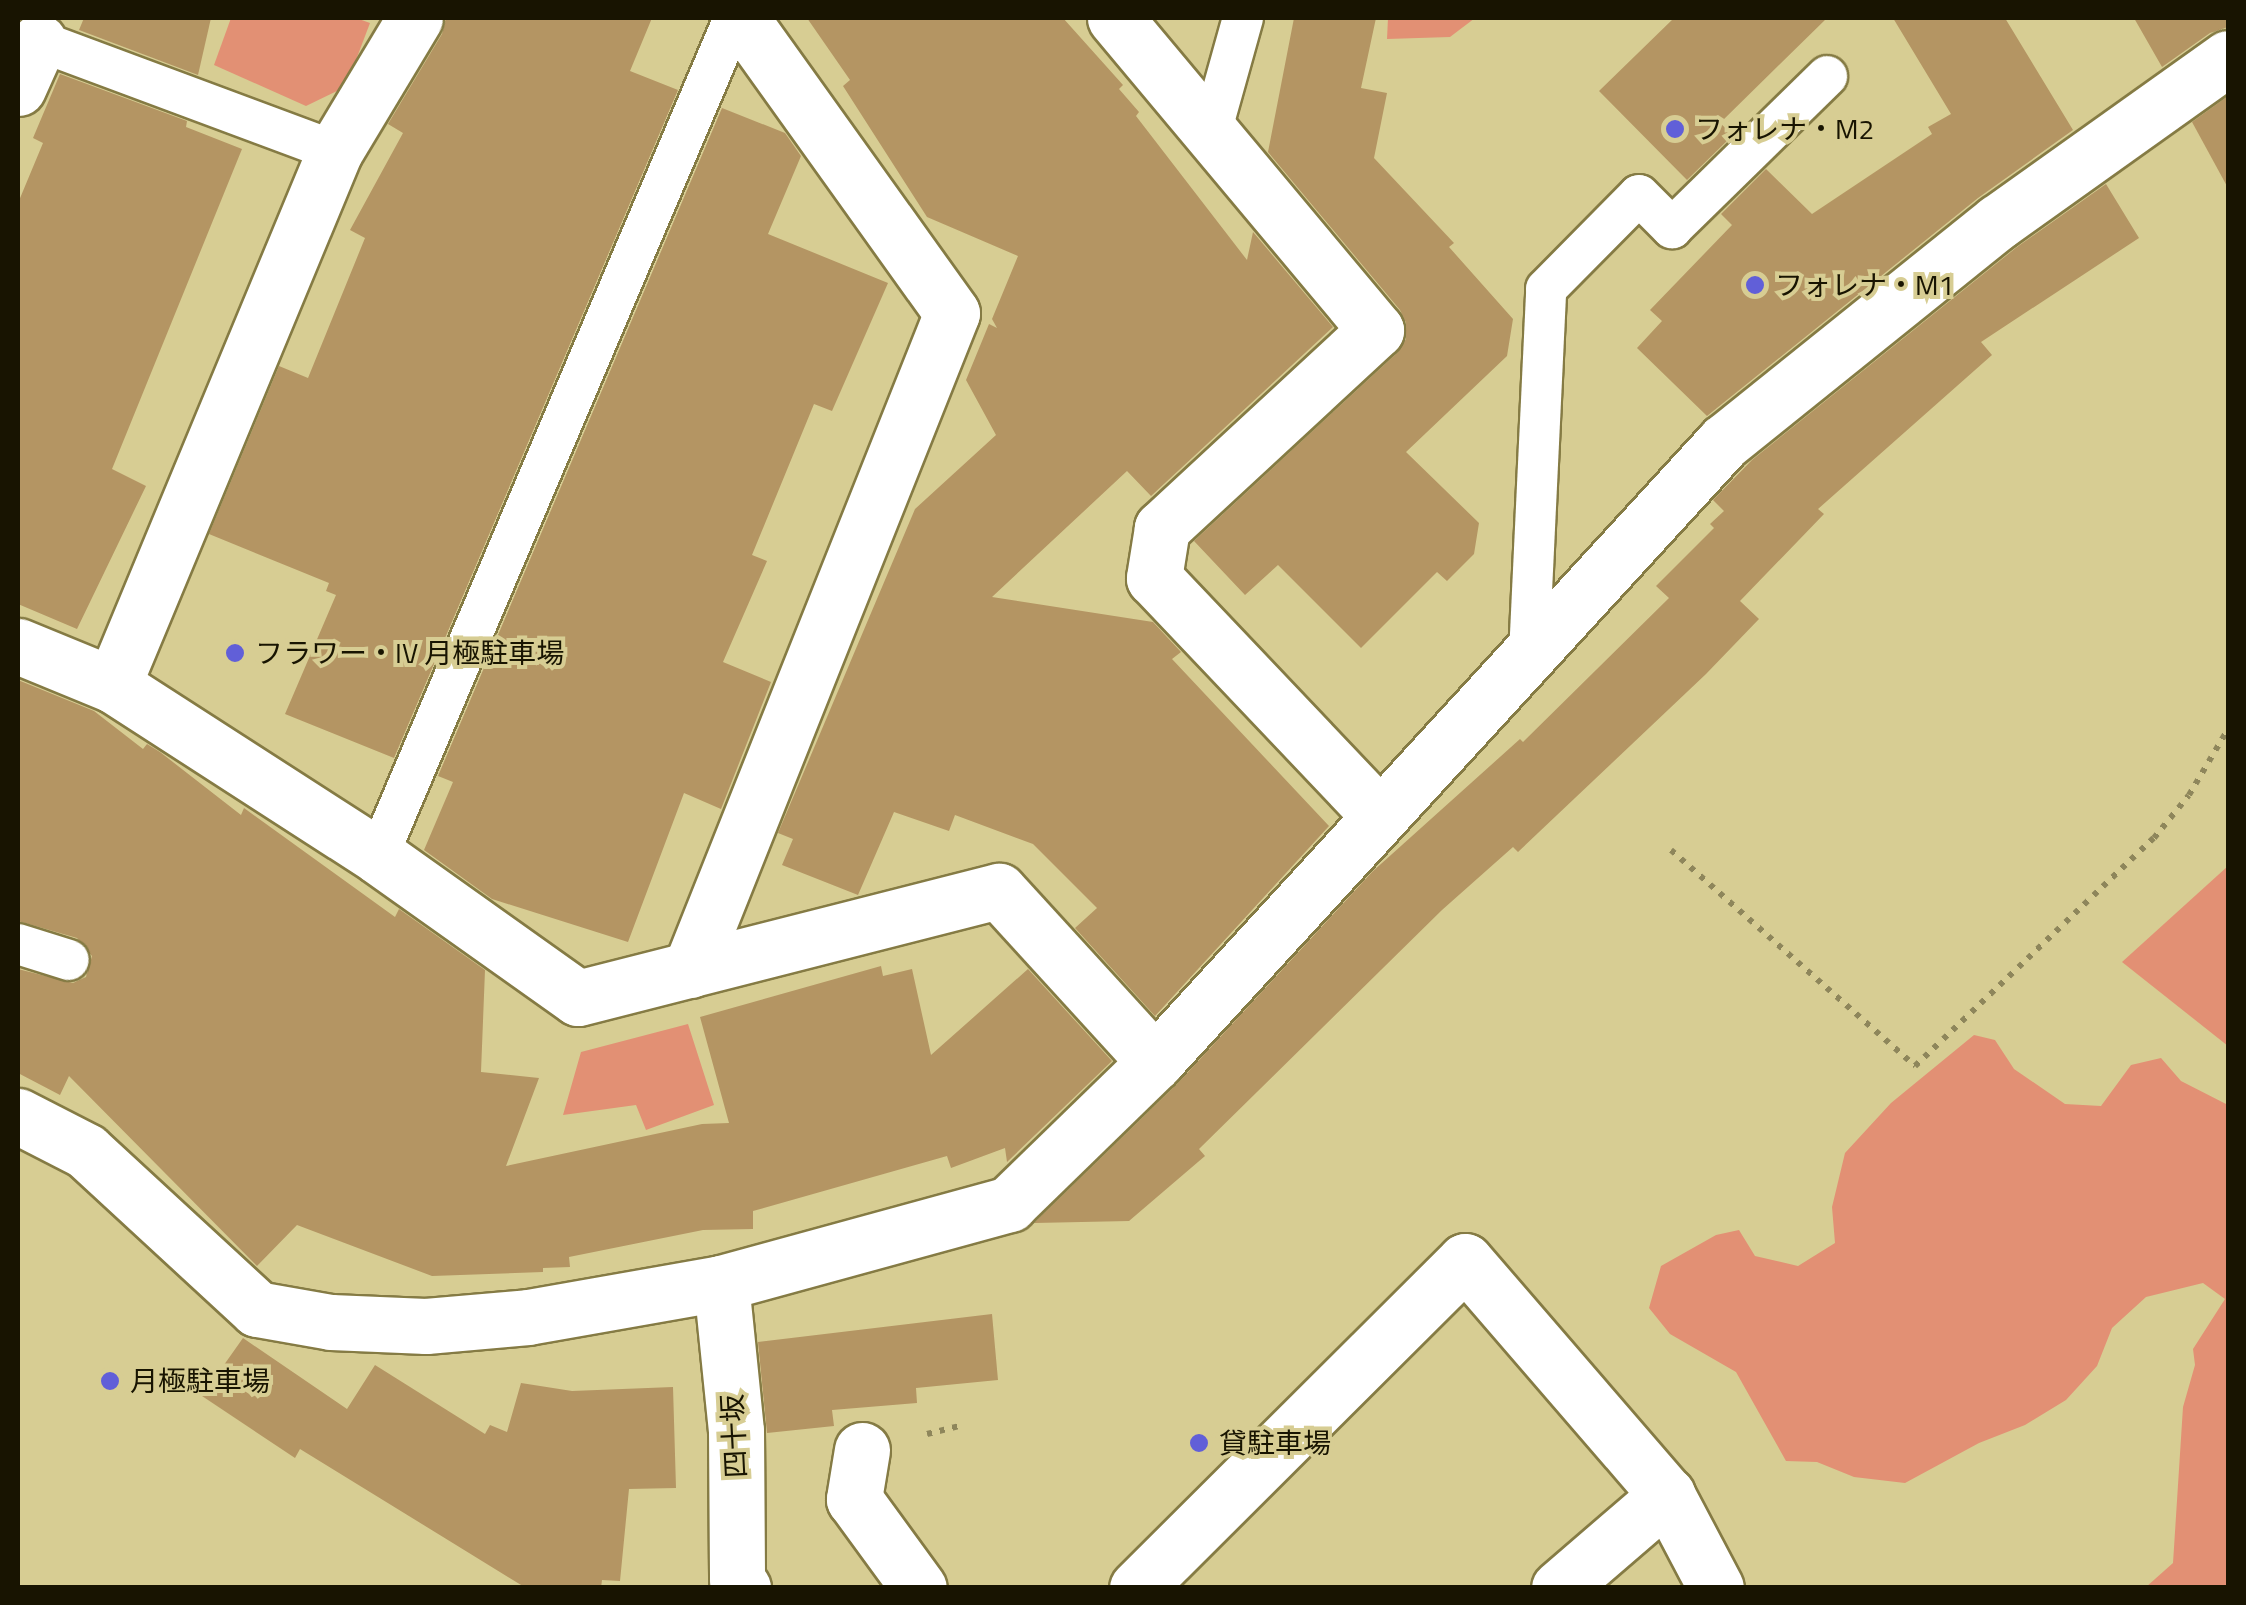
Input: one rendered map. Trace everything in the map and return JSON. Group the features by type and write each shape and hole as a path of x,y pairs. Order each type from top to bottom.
{"street":[{"path":"113,684 335,151 415,18"},
{"path":"690,970 952,313 738,18"},
{"path":"1115,18 1376,330 1162,528 1154,578 1379,815"},
{"path":"18,1116 86,1151 257,1309 330,1322 426,1326 528,1318 721,1284 1008,1204 1155,1062 1724,442 1998,222 2228,58"},
{"path":"18,646 113,684 378,856 578,998 999,891 1155,1062"},
{"path":"1136,1588 1465,1262 1667,1495 1716,1588"},
{"name":"四十坂","path":"721,1284 736,1431 737,1580 743,1588"},
{"path":"862,1450 854,1499 919,1588"},
{"path":"1559,1588 1667,1495"}],"lane":[{"path":"378,856 738,18"},
{"path":"1210,136 1244,18"},
{"path":"28,65 335,151"},
{"path":"1529,655 1546,289 1639,194 1672,228 1827,76"},
{"path":"18,944 69,960"}],"path":[{"path":"1672,850 1915,1066 2154,838 2189,795 2228,729"}],"shaded area":[{"path":"231,18 356,18 370,23 351,73 339,90 306,106 214,65"},
{"path":"1388,18 1475,18 1450,37 1387,39"},
{"path":"2228,866 2228,1046 2122,962"},
{"path":"688,1024 714,1105 646,1130 636,1105 563,1115 581,1052"},
{"path":"1974,1035 1995,1040 2014,1069 2065,1104 2101,1106 2131,1065 2161,1058 2181,1081 2228,1105 2228,1587 2146,1587 2173,1563 2183,1407 2195,1365 2193,1349 2225,1299 2203,1283 2146,1297 2112,1328 2097,1366 2066,1400 2025,1425 1979,1443 1905,1483 1854,1477 1817,1462 1786,1461 1736,1372 1670,1334 1649,1308 1661,1266 1716,1235 1739,1230 1755,1256 1798,1266 1835,1243 1832,1207 1845,1153 1891,1103"}],"building":[{"path":"84,18 211,18 198,75 79,30"},
{"path":"446,18 652,18 630,71 678,90 394,758 285,714 336,595 326,591 329,583 209,534 279,366 308,378 365,238 350,230 403,133 388,124 442,34"},
{"path":"807,18 1063,18 1123,85 1119,89 1139,112 1136,116 1247,260 1253,232 1333,327 1151,496 1127,471 992,597 1153,622 1181,652 1172,659 1329,826 1155,1016 1075,928 1097,908 1033,844 955,815 949,831 894,812 858,895 782,865 793,839 778,833 915,509 996,435 966,380 989,324 997,328 992,319 1018,256 927,217 843,86 850,80"},
{"path":"1294,18 1376,18 1361,88 1387,93 1374,158 1454,243 1449,247 1513,319 1507,356 1406,452 1479,523 1474,554 1447,581 1437,572 1361,648 1278,565 1245,595 1194,541 1397,353 1406,339 1406,323 1400,310 1268,152"},
{"name":"フォレナ・M2","path":"1674,18 1827,18 1720,123 1733,135 1687,180 1599,91"},
{"path":"1893,18 2005,18 2073,130 1978,198 1707,416 1637,348 1662,321 1650,310 1732,225 1721,214 1766,169 1812,214 1932,134 1928,127 1951,114"},
{"path":"2134,18 2228,18 2228,27 2210,33 2162,67"},
{"path":"60,74 187,121 186,127 242,149 112,469 146,486 77,629 18,604 18,203 43,143 33,138"},
{"path":"2228,96 2228,188 2192,122"},
{"path":"722,108 785,133 801,156 768,234 888,283 832,411 814,404 752,555 767,561 723,662 771,682 721,809 684,793 628,942 492,899 424,850 453,782 438,776"},
{"path":"2106,184 2139,238 1981,342 1992,355 1818,509 1824,514 1740,601 1759,619 1706,674 1518,852 1513,847 1442,910 1199,1149 1205,1156 1129,1221 1034,1223 1177,1084 1372,872 1520,739 1523,742 1669,598 1656,586 1714,528 1710,524 1724,511 1713,500 1752,460 2017,247"},
{"path":"18,680 94,711 143,749 147,744 160,752 241,815 244,808 395,917 399,909 485,970 481,1072 539,1078 506,1166 702,1124 729,1123 700,1017 881,966 883,976 912,969 931,1055 1028,969 1112,1061 1007,1162 1005,1148 951,1168 947,1156 753,1211 753,1229 703,1230 569,1257 570,1267 543,1268 543,1272 432,1276 297,1225 257,1266 69,1076 60,1095 18,1073 18,969 73,983 86,977 92,956 77,938 18,921"},
{"path":"992,1314 998,1380 916,1388 917,1403 832,1410 834,1426 767,1433 758,1342"},
{"path":"243,1338 347,1409 375,1365 485,1434 490,1425 507,1432 521,1383 572,1391 673,1387 676,1488 629,1489 620,1581 602,1580 601,1588 526,1588 300,1449 295,1458 202,1396"}],"place":[{"name":"フォレナ・M2","path":"1675,129"},
{"name":"フォレナ・M1","path":"1755,285"},
{"name":"フラワー・IV 月極駐車場","path":"235,653"},
{"name":"月極駐車場","path":"110,1381"},
{"name":"貸駐車場","path":"1199,1443"}]}
